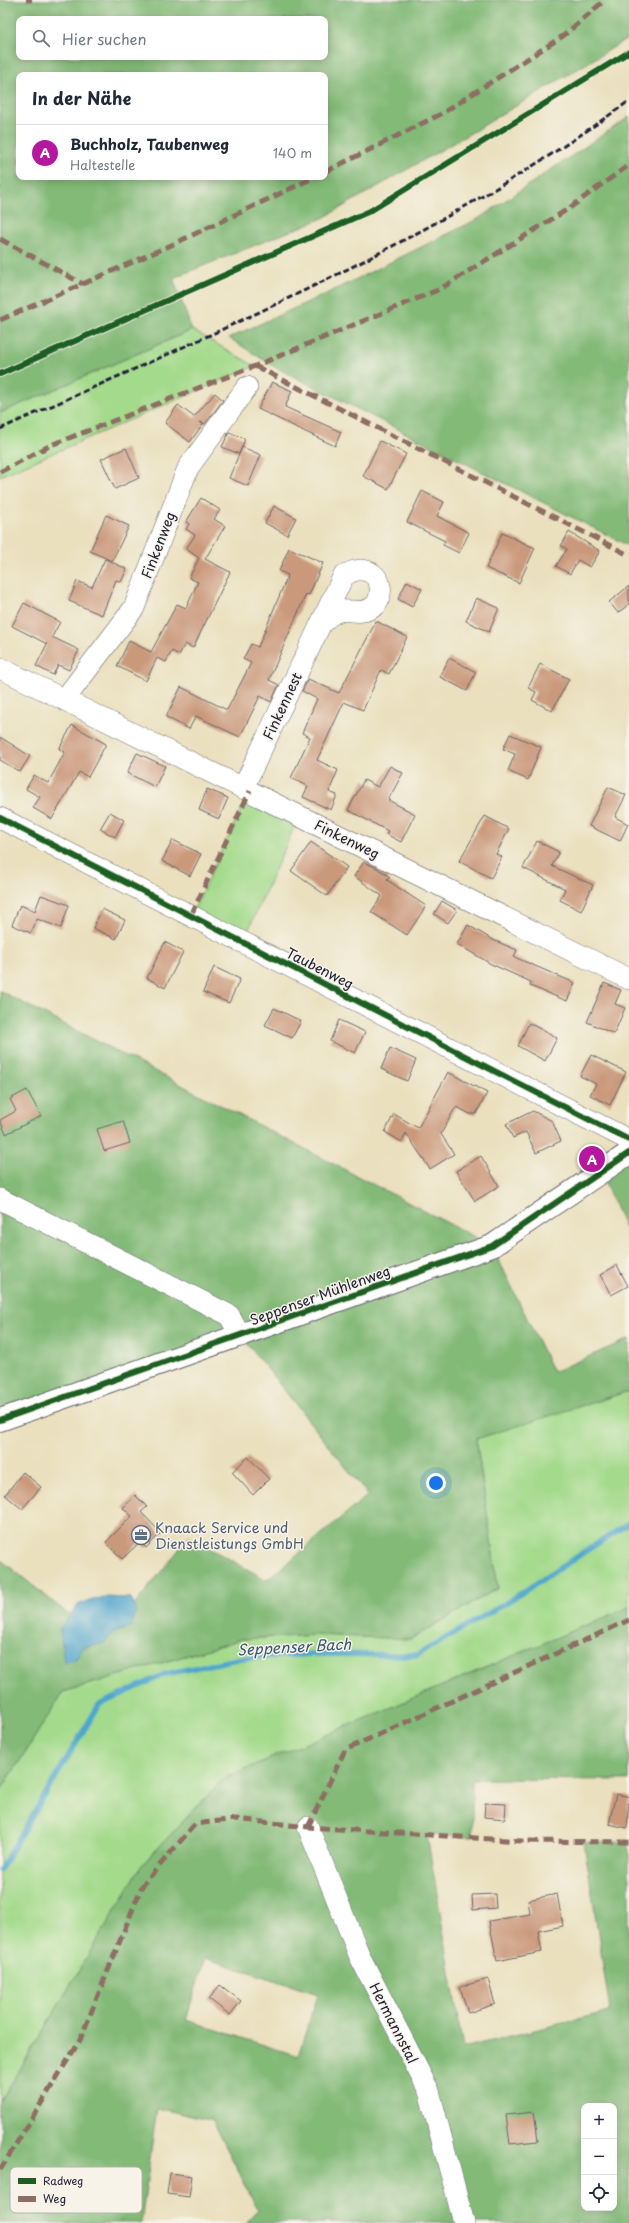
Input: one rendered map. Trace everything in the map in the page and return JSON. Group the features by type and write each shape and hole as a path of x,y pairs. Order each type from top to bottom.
{"street":[{"name":"Finkenweg","path":"64,700 134,608 188,468 247,387"},
{"name":"Finkennest","path":"243,788 321,624"},
{"name":"Finkenweg","path":"0,668 629,979"},
{"name":"Taubenweg","path":"0,818 629,1140"},
{"name":"Seppenser Mühlenweg","path":"0,1420 492,1246 629,1153"},
{"name":"Seppenser Mühlenweg","path":"0,1199 230,1315 241,1336"},
{"name":"Hermannstal","path":"308,1827 360,1957 429,2091 464,2223"}],"green space":[{"path":"0,0 629,0 629,38 481,127 323,218 173,278 192,330 0,413"},
{"path":"629,117 629,546 275,367 229,338 330,292 478,219"},
{"path":"192,330 255,366 0,476 0,413"},
{"path":"250,791 299,816 243,942 191,915"},
{"path":"0,991 492,1246 553,1372 629,1339 629,1391 476,1439 498,1588 411,1639 316,1635 242,1639 63,1692 0,1792 0,1559 104,1643 189,1537 267,1580 368,1495 241,1336 0,1420"},
{"path":"629,1153 629,1237 600,1172"},
{"path":"629,1391 629,1607 224,1778 142,1865 0,2103 0,1792 63,1692 242,1639 316,1635 411,1639 498,1588 476,1438"},
{"path":"629,1607 629,1780 472,1779 472,1837 427,1835 463,2048 610,2011 584,1842 629,1842 629,2223 246,2223 258,2210 213,2121 157,2108 141,2223 0,2223 0,2103 142,1865 224,1778","holes":["205,1958 318,1994 298,2056 186,2020"]}],"water":[{"path":"104,1597 131,1598 136,1610 131,1627 113,1633 104,1643 83,1648 75,1660 64,1662 60,1629 79,1604"}],"building":[{"path":"272,382 292,391 285,407 341,432 335,446 258,409"},
{"path":"215,393 223,400 205,424 200,422 203,424 190,442 165,423 178,405 194,417"},
{"path":"229,432 245,439 239,454 222,447"},
{"path":"380,441 406,454 388,489 363,476"},
{"path":"242,447 261,455 248,486 229,478"},
{"path":"126,448 139,478 115,489 101,459"},
{"path":"422,491 444,502 437,516 469,533 459,553 443,545 445,541 407,522"},
{"path":"201,498 220,510 214,519 225,526 205,559 230,572 193,648 185,644 179,655 172,651 166,662 157,658 146,681 117,666 129,641 151,652 177,604 186,608 198,582 189,578 199,558 186,549 195,535 186,529 189,524 186,522"},
{"path":"274,506 296,518 287,535 265,523"},
{"path":"106,515 129,526 112,561 90,551"},
{"path":"569,532 600,551 590,567 578,560 570,574 556,566 567,549 561,546"},
{"path":"502,533 535,548 519,583 486,568"},
{"path":"289,548 323,563 309,595 306,594 269,680 279,685 271,702 260,696 240,737 196,716 189,729 166,717 181,687 227,710 251,663 243,659 251,644 258,647 288,575 279,571"},
{"path":"105,559 127,569 121,582 116,580 102,615 69,601 77,581 92,587"},
{"path":"407,581 422,589 412,607 398,599"},
{"path":"629,586 629,604 618,613 609,602"},
{"path":"476,598 499,608 489,632 466,621"},
{"path":"24,603 60,622 52,637 79,650 69,670 58,665 53,675 36,666 47,644 12,626"},
{"path":"376,621 407,637 389,674 381,670 363,710 344,702 317,760 338,770 329,792 337,795 331,810 303,797 308,786 291,778 310,737 302,733 317,699 302,691 308,679 339,693"},
{"path":"449,658 476,672 467,691 440,677"},
{"path":"540,664 569,679 552,711 532,700 536,692 528,688"},
{"path":"72,725 106,744 88,777 79,772 52,819 33,808 40,797 26,789 34,775 48,783 65,752 59,749"},
{"path":"510,734 541,747 528,780 508,771 515,754 503,749"},
{"path":"0,737 30,756 20,772 0,760"},
{"path":"137,753 165,766 155,787 127,773"},
{"path":"390,766 403,773 388,800 415,814 401,842 386,834 388,831 348,810 364,780 378,787"},
{"path":"608,787 626,795 615,817 628,824 620,841 589,826"},
{"path":"207,789 228,798 219,819 199,810"},
{"path":"110,812 124,820 115,837 100,829"},
{"path":"485,816 509,829 496,854 502,857 491,878 459,861"},
{"path":"173,840 201,854 190,876 162,861"},
{"path":"537,841 559,852 552,866 593,885 581,911 560,900 565,889 523,868"},
{"path":"311,842 347,867 327,896 291,871"},
{"path":"364,862 377,868 390,877 387,880 426,906 407,935 371,912 382,896 354,876"},
{"path":"41,895 69,905 61,928 37,919 31,933 12,925 20,905 35,911"},
{"path":"442,901 457,910 448,923 434,914"},
{"path":"102,909 125,920 116,939 93,928"},
{"path":"468,925 493,940 517,950 514,957 575,983 567,1001 530,986 531,982 491,964 457,944"},
{"path":"165,942 183,952 165,988 147,978"},
{"path":"214,967 240,979 229,1003 203,992"},
{"path":"604,983 621,990 615,1004 625,1008 614,1034 587,1022"},
{"path":"274,1008 301,1021 292,1038 265,1025"},
{"path":"339,1020 365,1032 355,1053 330,1041"},
{"path":"529,1023 557,1038 545,1061 518,1046"},
{"path":"390,1048 416,1060 407,1081 381,1069"},
{"path":"591,1055 626,1072 610,1105 590,1095 596,1084 580,1076"},
{"path":"448,1072 487,1093 476,1114 470,1114 457,1107 454,1110 441,1134 454,1154 430,1169 406,1133 402,1142 385,1132 394,1114 418,1128"},
{"path":"27,1090 41,1116 6,1134 0,1120 16,1111 10,1099"},
{"path":"533,1111 552,1121 561,1141 536,1153 526,1132 513,1138 506,1124"},
{"path":"123,1121 130,1143 104,1151 97,1129"},
{"path":"481,1156 499,1186 475,1201 456,1171"},
{"path":"617,1265 628,1286 611,1295 600,1275"},
{"path":"248,1457 269,1479 253,1495 232,1472"},
{"path":"23,1472 41,1487 22,1509 5,1495"},
{"path":"135,1495 147,1507 141,1512 161,1533 146,1548 140,1542 122,1559 106,1542 132,1516 123,1508"},
{"path":"616,1794 629,1797 627,1828 609,1824"},
{"path":"485,1803 506,1804 505,1819 484,1817"},
{"path":"495,1894 496,1908 473,1910 472,1895"},
{"path":"557,1894 563,1926 538,1931 542,1952 497,1961 489,1921 530,1914 528,1900"},
{"path":"488,1979 495,2004 468,2013 460,1987"},
{"path":"220,1985 241,2001 230,2015 209,1999"},
{"path":"534,2112 538,2141 510,2144 506,2115"},
{"path":"170,2173 192,2176 189,2197 167,2194"}],"waterway":[{"name":"Seppenser Bach","path":"0,1870 99,1705 165,1674 242,1658 316,1654 417,1655 506,1603 629,1523"}],"railway":[{"path":"0,429 243,320 403,241 480,198 556,151 629,101"}],"marked path":[{"path":"26,0 32,0"},
{"path":"328,170 441,114 563,36 605,0"},
{"path":"0,472 51,445 255,366 440,289 568,209 629,165"},
{"path":"0,320 167,247 309,180"},
{"path":"0,239 83,284"},
{"path":"255,366 629,555"},
{"path":"191,915 250,791"},
{"path":"308,1827 345,1750 629,1620"},
{"path":"0,2170 80,2040 142,1886 195,1824 236,1819 308,1827 521,1841 629,1842"}],"cycle path":[{"path":"0,374 370,211 629,52"},
{"path":"0,818 629,1140"},
{"path":"0,1420 492,1246 629,1153"}],"place":[{"name":"Buchholz, Taubenweg","path":"592,1159"},
{"name":"Knaack Service und Dienstleistungs GmbH","path":"141,1535"}]}
